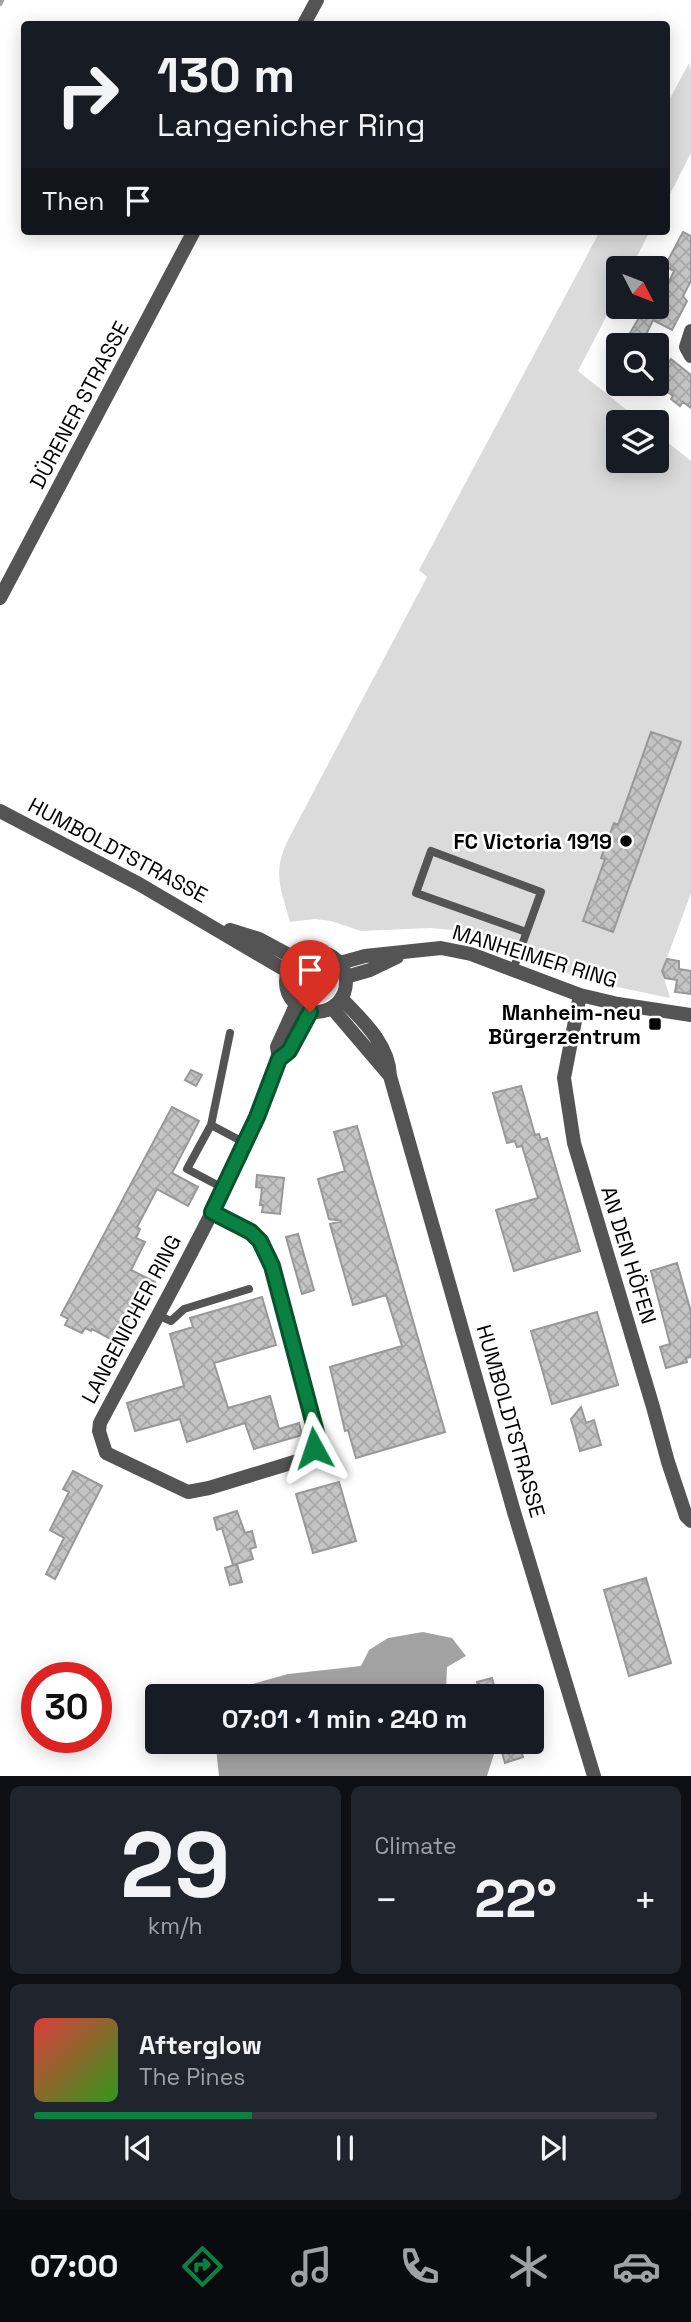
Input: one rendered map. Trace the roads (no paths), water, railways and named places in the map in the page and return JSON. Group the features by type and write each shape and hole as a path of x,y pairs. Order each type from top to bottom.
{"street":[{"path":"306,21 317,0"},
{"name":"DÜRENER STRASSE","path":"0,598 192,235"},
{"path":"691,331 686,347 691,356"},
{"name":"HUMBOLDTSTRASSE","path":"2,811 208,923 288,971"},
{"name":"HUMBOLDTSTRASSE","path":"208,923 259,939 296,959"},
{"name":"MANHEIMER RING","path":"340,963 365,956 441,948 471,954 580,995 618,1004 691,1015"},
{"name":"MANHEIMER RING","path":"346,977 370,970 407,951"},
{"path":"324,953 340,963 346,977 346,988 337,1003 318,1013 296,1005 286,990 288,971 296,959 305,954 324,953"},
{"name":"AN DEN HÖFEN","path":"580,995 564,1078 573,1143 670,1470 686,1516 691,1521"},
{"name":"HUMBOLDTSTRASSE","path":"337,1003 380,1042 390,1063 390,1076 514,1512 594,1776"},
{"name":"LANGENICHER RING","path":"279,1059 277,1047 296,1005"},
{"name":"LANGENICHER RING","path":"212,1212 251,1232 260,1241 272,1266 317,1436 314,1448 304,1459 188,1492 106,1453 99,1431 100,1423 212,1212 245,1143 279,1059 289,1051 310,1012"}],"lane":[{"path":"513,970 541,892 431,851 416,893 526,932"},
{"path":"223,1188 187,1169 211,1125 230,1033"},
{"path":"211,1125 245,1143"},
{"path":"157,1315 171,1321 184,1309 249,1289"}],"waterway":[{"path":"0,4 2,0"}],"place":[{"name":"FC Victoria 1919","path":"626,841"},
{"name":"Manheim-neu Bürgerzentrum","path":"655,1024"}]}
